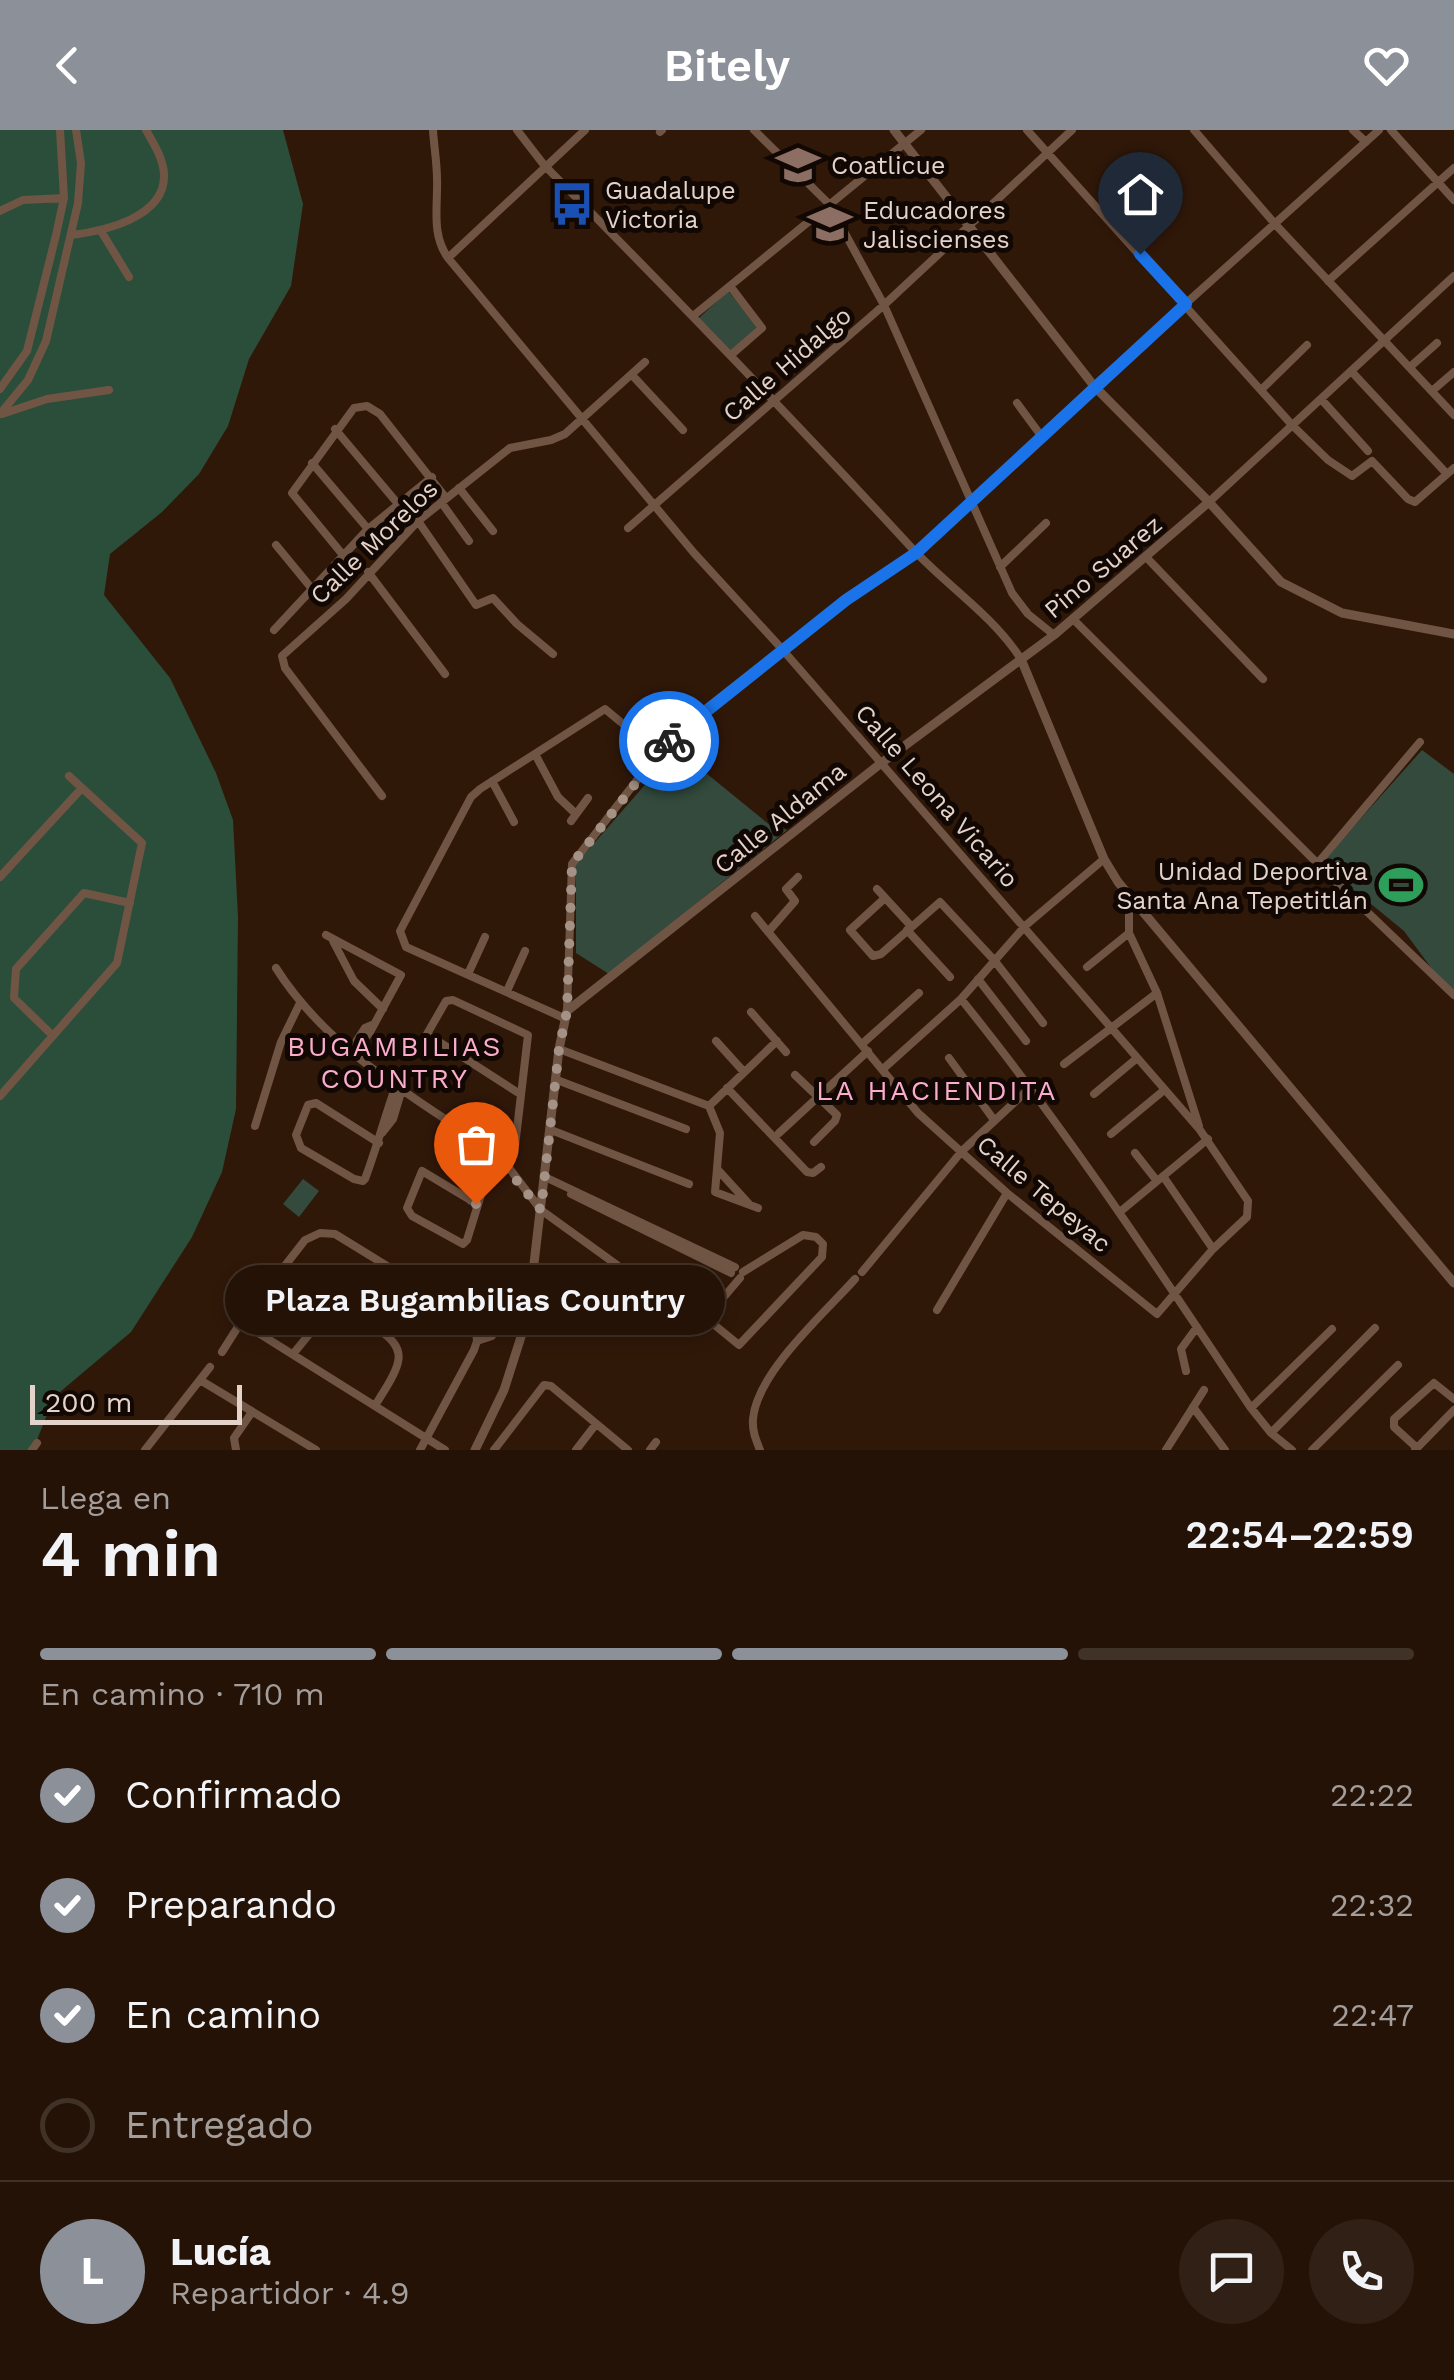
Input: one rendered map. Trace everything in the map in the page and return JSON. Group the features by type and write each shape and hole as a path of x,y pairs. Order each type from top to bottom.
{"street":[{"path":"0,388 26,351 64,198 60,130"},
{"path":"0,414 28,380 46,340 72,236 81,172 76,130"},
{"path":"72,236 101,231 136,217 160,191 162,165 146,130"},
{"path":"433,130 438,179 437,240 448,258 585,130"},
{"path":"517,130 544,165 776,400 916,553 1003,632 1021,659 1104,859 1129,898 1454,1283"},
{"path":"754,130 828,204 884,305 1012,593 1028,614 1054,635"},
{"path":"894,130 1094,386 1209,502 1281,582 1308,598 1364,619 1454,634"},
{"path":"693,316 921,130"},
{"path":"1027,130 1326,458 1349,475 1372,461 1415,502 1451,471 1351,371"},
{"name":"Calle Hidalgo","path":"628,528 884,305 1072,130"},
{"path":"1194,130 1275,224 1454,415"},
{"path":"1352,130 1366,142"},
{"path":"475,1450 504,1390 528,1315 565,1014 572,864 680,729 846,600 916,553 1094,386 1379,130"},
{"path":"1391,130 1454,200"},
{"path":"1328,281 1454,168"},
{"path":"0,211 23,200 64,198"},
{"path":"101,231 129,276"},
{"name":"Calle Leona Vicario","path":"448,258 654,505 1208,1139 1250,1207 1245,1220 1213,1250"},
{"path":"1209,502 1454,276"},
{"path":"730,286 762,328 731,355"},
{"path":"1410,367 1437,343"},
{"path":"1262,389 1307,344"},
{"name":"Calle Morelos","path":"382,796 281,658 346,598 418,521 512,446 555,439 583,420 645,362"},
{"path":"1432,391 1454,372"},
{"path":"632,375 682,430"},
{"path":"28,380 34,393 48,399"},
{"path":"0,414 48,399 109,390"},
{"path":"1321,400 1368,451"},
{"path":"1017,403 1042,436"},
{"path":"343,555 292,496 354,408 374,409 432,478 468,541"},
{"path":"336,429 398,504"},
{"path":"312,463 368,529"},
{"path":"274,630 368,529 432,478"},
{"path":"459,488 493,531"},
{"name":"Pino Suarez","path":"1021,659 1073,620 1209,502"},
{"path":"418,521 476,605 493,598 553,654"},
{"path":"1000,568 1046,523"},
{"path":"276,545 313,590"},
{"path":"1146,557 1263,679"},
{"path":"368,572 445,674"},
{"path":"1073,620 1454,996"},
{"name":"Calle Aldama","path":"565,1014 880,764 1021,659"},
{"path":"565,1014 406,947 400,931 471,797 492,781 605,709 658,752"},
{"path":"1317,864 1420,742"},
{"path":"535,754 558,797 574,817 588,798"},
{"path":"1,1092 118,964 142,843 69,776"},
{"path":"492,781 514,822"},
{"path":"0,877 82,788"},
{"path":"884,1068 962,1000 1025,926 1104,859"},
{"path":"768,932 796,901 786,889 798,878"},
{"path":"877,889 950,976"},
{"path":"52,1035 14,998 17,967 84,893 130,903"},
{"path":"884,898 850,930 875,956 938,902 994,960 1043,1023"},
{"path":"1129,898 1129,933 1157,992 1200,1130"},
{"name":"Calle Tepeyac","path":"755,916 918,1113 1006,1193 1157,1314 1175,1292"},
{"path":"1088,966 1129,933"},
{"path":"468,974 484,936"},
{"path":"351,1053 383,1009 400,981 400,974 329,938 354,981 383,1009"},
{"path":"507,992 525,951"},
{"path":"276,968 300,1003 351,1053 490,1150 541,1210 616,1266 652,1300"},
{"path":"978,979 1026,1040"},
{"path":"1064,1064 1157,992"},
{"path":"780,1133 919,993"},
{"path":"504,1163 509,1136 516,1127 520,1094 527,1033 453,1000 446,1001 426,1034 520,1094"},
{"path":"962,1000 1032,1086 1251,1408 1292,1450"},
{"path":"255,1126 281,1042 300,1003"},
{"path":"751,1012 786,1052"},
{"path":"716,1041 744,1072"},
{"path":"709,1106 777,1042"},
{"path":"559,1049 709,1106 720,1133 716,1193 754,1206 718,1170"},
{"path":"949,1058 994,1120"},
{"path":"1094,1094 1136,1059"},
{"path":"795,1074 837,1117 814,1142"},
{"path":"556,1080 686,1129"},
{"path":"862,1272 962,1152 1032,1086"},
{"path":"379,1143 316,1103 308,1105 296,1135 302,1148 360,1182 365,1179 379,1143 384,1117 399,1087"},
{"path":"727,1088 807,1172 821,1167"},
{"path":"1111,1134 1163,1091"},
{"path":"550,1130 690,1184"},
{"path":"1121,1212 1208,1139"},
{"path":"474,1203 422,1171 406,1208 412,1216 463,1244 490,1150"},
{"path":"1135,1154 1160,1178 1213,1250 1175,1292"},
{"path":"545,1180 737,1273"},
{"path":"937,1310 1006,1193"},
{"path":"222,1352 305,1240 320,1232 335,1234 490,1325 494,1332 490,1338 476,1341"},
{"path":"803,1235 816,1237 823,1244 822,1257 741,1345 706,1320 737,1273 803,1235"},
{"path":"760,1450 753,1431 753,1416 773,1371 855,1280"},
{"path":"292,1354 320,1321 333,1312 367,1324 394,1342 398,1353 398,1364 375,1406"},
{"path":"420,1450 476,1341 476,1320"},
{"path":"241,1322 445,1450"},
{"path":"1186,1372 1180,1349 1197,1327"},
{"path":"1272,1433 1374,1328"},
{"path":"1251,1408 1332,1329"},
{"path":"1312,1450 1398,1365"},
{"path":"145,1450 210,1367"},
{"path":"200,1380 316,1450"},
{"path":"1454,1399 1434,1383 1394,1419 1394,1427 1416,1449 1454,1410"},
{"path":"494,1450 544,1384 628,1450"},
{"path":"1169,1449 1204,1390"},
{"path":"1193,1407 1225,1450"},
{"path":"236,1450 234,1438 252,1412"},
{"path":"576,1450 596,1424"}],"green space":[{"path":"0,130 283,130 303,204 291,286 249,359 228,426 199,474 162,512 110,554 104,595 170,678 216,773 233,820 238,917 236,1109 222,1172 192,1237 131,1332 54,1397 33,1450 0,1450"},
{"path":"728,291 760,328 732,352 699,318"},
{"name":"Unidad Deportiva Santa Ana Tepetitlán","path":"1422,750 1454,774 1454,992 1404,931 1321,863"},
{"path":"670,756 690,760 771,826 787,830 609,974 576,953 576,864"},
{"path":"303,1179 319,1191 299,1217 283,1204"}],"way so far":[{"path":"476,1204 494,1153 541,1210 559,1049 567,1011 572,864 669,741"}],"place":[{"name":"Coatlicue","path":"798,165"},
{"name":"Guadalupe Victoria","path":"572,204"},
{"name":"Educadores Jaliscienses","path":"830,224"},
{"name":"Unidad Deportiva Santa Ana Tepetitlán","path":"1401,885"},
{"name":"Plaza Bugambilias Country","path":"476,1204"}],"district":[{"name":"BUGAMBILIAS COUNTRY","path":"395,1062"},
{"name":"LA HACIENDITA","path":"937,1090"}],"route":[{"path":"669,741 846,600 916,553 1186,304 1140,254"}]}
